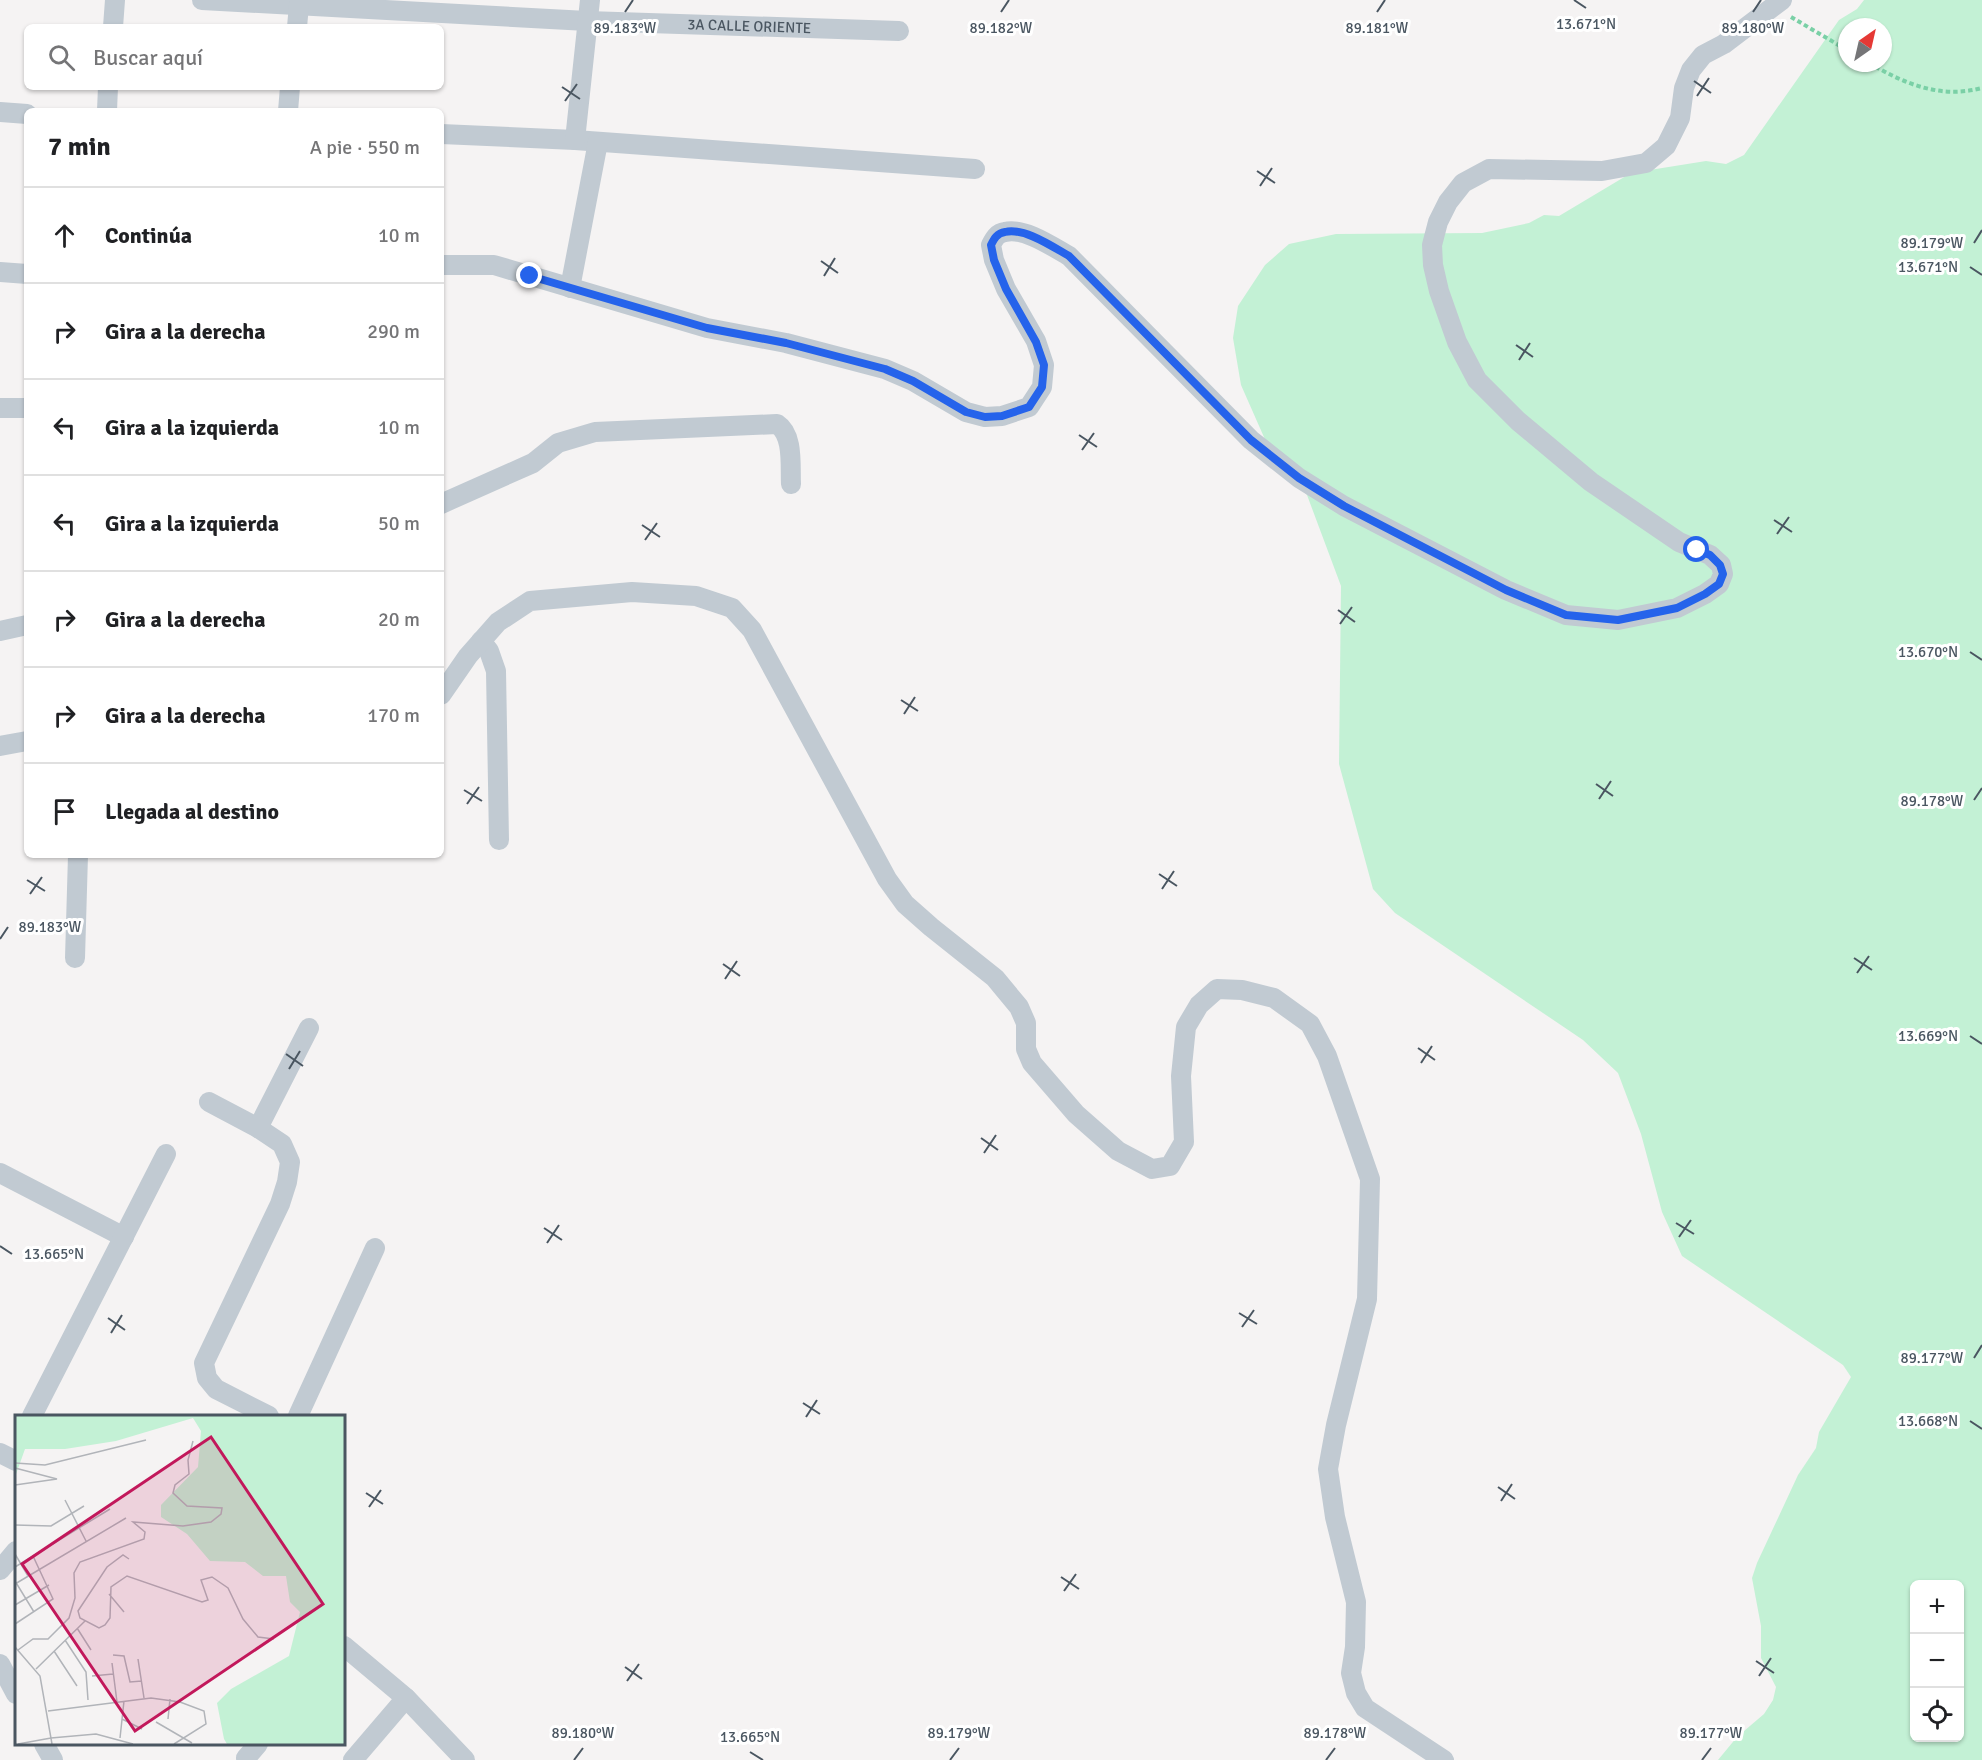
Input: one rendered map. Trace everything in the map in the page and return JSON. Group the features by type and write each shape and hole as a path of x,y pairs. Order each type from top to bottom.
{"street":[{"path":"113,24 115,0"},
{"name":"3A CALLE ORIENTE","path":"202,0 587,21 899,30"},
{"path":"575,140 591,0"},
{"path":"444,265 494,266 707,328 786,343 885,369 913,381 966,412 985,417 1002,416 1029,407 1042,387 1044,365 1036,342 1006,289 994,260 991,245 996,236 1005,231 1040,239 1069,256 1251,440 1299,478 1344,506 1506,590 1566,615 1618,620 1677,608 1705,594 1719,584 1723,574 1720,565 1710,555 1679,542 1591,482 1518,421 1478,380 1457,342 1439,291 1433,265 1432,245 1438,222 1448,202 1462,183 1490,169 1602,171 1646,163 1666,146 1680,118 1684,88 1690,70 1703,55 1724,44 1778,3"},
{"path":"297,24 299,5"},
{"path":"107,108 108,90"},
{"path":"288,108 290,90"},
{"path":"0,112 24,114"},
{"path":"444,134 575,140 975,169"},
{"path":"570,288 598,142"},
{"path":"0,272 24,274"},
{"path":"0,408 24,408"},
{"path":"444,503 533,463 558,443 595,432 777,424 784,429 788,438 791,484"},
{"path":"444,691 468,656 498,622 530,601 564,596 632,592 696,596 732,608 752,630 887,879 904,904 995,978 1019,1007 1026,1023 1026,1049 1032,1063 1076,1114 1118,1151 1152,1169 1170,1166 1184,1142 1181,1077 1186,1027 1199,1005 1217,989 1242,990 1274,998 1310,1024 1328,1056 1370,1179 1367,1299 1336,1425 1328,1469 1335,1517 1356,1602 1355,1647 1351,1673 1356,1693 1365,1708 1444,1760"},
{"path":"0,631 24,627"},
{"path":"482,641 489,651 496,672 499,840"},
{"path":"0,746 24,742"},
{"path":"75,958 78,858"},
{"path":"258,1128 309,1028"},
{"path":"209,1102 258,1128 282,1144 290,1162 288,1182 280,1204 204,1363 207,1378 216,1389 267,1415"},
{"path":"33,1415 166,1154"},
{"path":"0,1173 124,1237"},
{"path":"298,1415 375,1248"},
{"path":"0,1570 15,1552"},
{"path":"345,1647 406,1698 465,1760"},
{"path":"0,1665 15,1692"},
{"path":"353,1760 406,1698"},
{"path":"45,1745 53,1760"}],"path":[{"path":"1778,3 1838,44"},
{"path":"1884,72 1894,78 1926,89 1964,93 1982,88"}],"green space":[{"path":"1864,0 1982,0 1982,1760 1718,1760 1737,1737 1764,1714 1773,1700 1776,1687 1761,1658 1761,1626 1752,1578 1798,1475 1816,1448 1819,1432 1851,1377 1843,1365 1682,1256 1662,1212 1641,1134 1618,1073 1583,1040 1395,913 1373,889 1339,764 1341,586 1307,495 1267,444 1241,385 1233,338 1238,306 1265,265 1289,244 1336,234 1482,233 1529,223 1544,215 1559,216 1631,173 1706,161 1726,164 1744,155 1838,21 1838,72 1892,72 1892,18 1842,18 1857,9"}],"route":[{"path":"530,276 707,328 786,343 885,369 913,381 966,412 985,417 1002,416 1029,407 1042,387 1044,365 1036,342 1006,289 994,260 991,245 996,236 1005,231 1018,233 1040,239 1069,256 1251,440 1299,478 1344,506 1506,590 1566,615 1618,620 1677,608 1719,584 1723,574 1720,565 1710,555 1697,550"}]}
